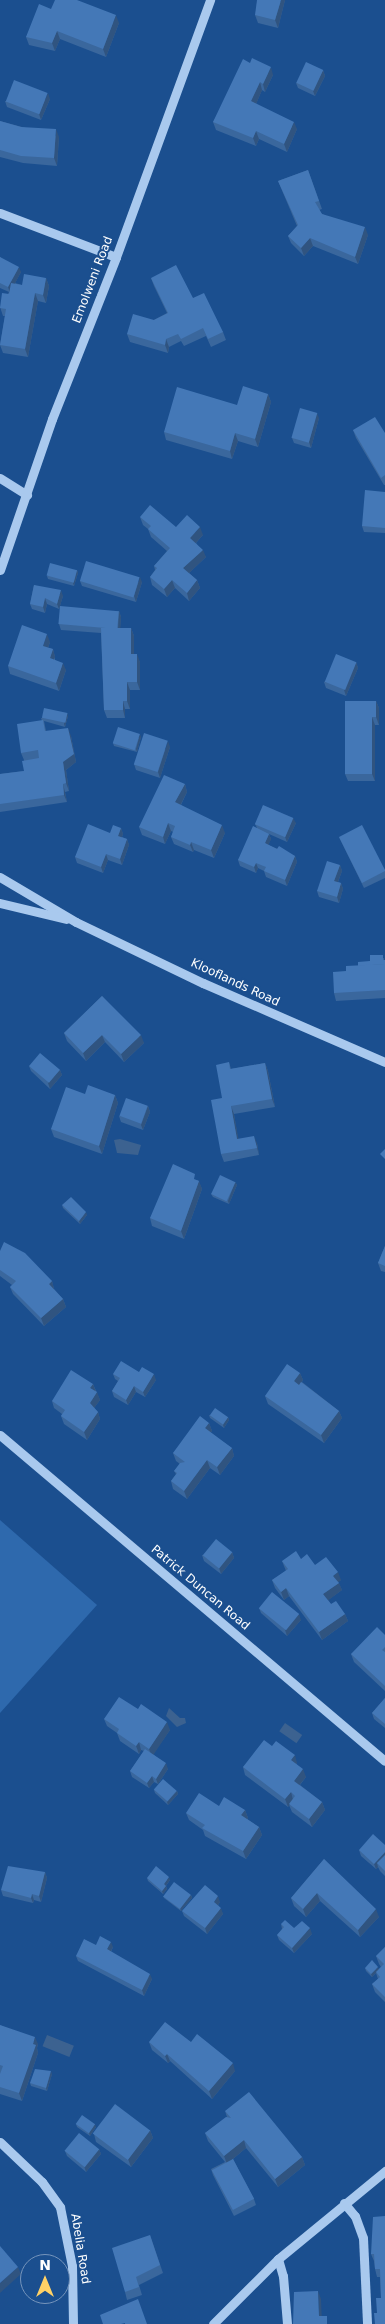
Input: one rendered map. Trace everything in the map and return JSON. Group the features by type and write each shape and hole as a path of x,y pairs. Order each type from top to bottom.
{"street":[{"name":"Emolweni Road","path":"0,570 52,419 116,257 210,0"},
{"path":"0,213 116,257"},
{"path":"0,478 27,495"},
{"name":"Klooflands Road","path":"0,877 76,922 255,1007 385,1062"},
{"name":"Klooflands Road","path":"0,903 76,922"},
{"name":"Patrick Duncan Road","path":"0,1435 385,1761"},
{"name":"Abelia Road","path":"0,2142 42,2182 60,2207 72,2266 73,2324"},
{"path":"213,2324 278,2259 385,2171"},
{"path":"344,2203 355,2216 363,2238 368,2324"},
{"path":"278,2259 283,2276 287,2324"}],"shaded area":[{"path":"120,1139 141,1145 138,1155 117,1153 114,1140"},
{"path":"0,1520 97,1605 0,1713"},
{"path":"169,1708 180,1718 185,1718 186,1723 177,1727 166,1716"},
{"path":"285,1723 302,1735 296,1743 279,1731"},
{"path":"47,2035 74,2046 69,2057 43,2046"}],"building":[{"path":"55,0 77,0 116,15 103,49 57,31 52,43 26,37 39,4 51,9"},
{"path":"257,0 281,0 275,20 255,15"},
{"path":"252,58 271,67 263,84 260,82 251,101 294,122 284,144 256,131 253,138 213,122 243,59 250,63"},
{"path":"306,62 323,70 313,91 296,83"},
{"path":"14,80 48,93 39,114 6,101"},
{"path":"0,121 21,127 56,129 54,158 21,156 0,150"},
{"path":"308,170 319,201 315,202 322,214 365,227 355,257 310,238 301,248 288,236 298,225 278,181"},
{"path":"0,257 19,267 8,287 0,283"},
{"path":"176,265 193,298 204,293 223,332 208,339 203,328 181,339 178,334 166,339 165,345 127,334 133,314 154,320 168,313 151,278"},
{"path":"24,274 46,278 43,295 35,293 25,349 0,345 6,309 0,308 2,293 9,294 11,283 22,285"},
{"path":"243,386 268,394 255,439 235,433 230,451 164,432 177,387 237,405"},
{"path":"300,408 317,413 309,443 291,438"},
{"path":"375,417 385,433 385,475 381,478 353,430"},
{"path":"365,490 385,492 385,528 362,526"},
{"path":"150,505 176,527 187,515 200,527 190,538 203,550 183,568 197,580 187,593 172,580 164,589 150,577 157,568 154,566 170,548 148,529 151,526 140,517"},
{"path":"86,561 140,577 133,597 80,581"},
{"path":"50,563 77,570 74,583 47,576"},
{"path":"34,585 61,590 57,604 45,598 43,607 30,604"},
{"path":"60,606 119,611 117,629 58,624"},
{"path":"22,625 47,634 43,646 53,649 50,658 63,663 56,683 8,666"},
{"path":"101,628 131,628 131,654 137,654 137,682 127,682 127,701 123,701 123,710 104,710"},
{"path":"336,654 356,662 345,690 325,682"},
{"path":"345,701 376,701 376,717 372,717 372,774 345,774"},
{"path":"44,708 67,713 65,723 42,718"},
{"path":"43,720 45,731 68,728 74,754 63,762 66,783 63,784 64,795 0,804 0,774 24,771 22,761 39,758 38,750 21,753 17,724"},
{"path":"118,727 140,734 135,750 113,743"},
{"path":"144,733 168,741 158,772 134,764"},
{"path":"164,775 185,784 175,802 222,825 211,850 191,842 190,845 171,837 175,826 168,823 163,837 139,827"},
{"path":"263,805 293,818 285,837 255,824"},
{"path":"88,824 110,833 113,825 121,828 118,836 127,839 120,859 106,854 101,867 75,857"},
{"path":"362,825 385,871 362,883 339,837"},
{"path":"253,826 269,834 265,843 277,849 279,846 295,856 285,880 264,871 266,867 256,863 254,867 238,860"},
{"path":"327,861 340,865 334,881 341,883 337,897 317,891"},
{"path":"370,955 383,955 385,964 358,966 358,962 370,961"},
{"path":"385,964 385,990 334,993 333,972 346,971 346,966"},
{"path":"102,996 141,1035 121,1054 102,1035 83,1053 64,1033"},
{"path":"40,1053 60,1070 49,1083 29,1066"},
{"path":"229,1062 230,1069 265,1063 272,1099 231,1106 237,1139 254,1136 257,1148 221,1154 211,1100 222,1098 216,1065"},
{"path":"88,1085 115,1095 99,1146 51,1129 66,1087 85,1094"},
{"path":"126,1098 148,1106 141,1124 120,1116"},
{"path":"385,1149 385,1159 380,1154"},
{"path":"173,1164 195,1174 194,1179 199,1181 181,1231 150,1218"},
{"path":"220,1175 235,1182 227,1201 211,1194"},
{"path":"71,1197 86,1212 79,1221 62,1205"},
{"path":"4,1242 25,1253 52,1281 49,1284 63,1299 41,1318 10,1287 16,1281 0,1270 0,1251"},
{"path":"385,1246 385,1266 378,1263"},
{"path":"121,1361 139,1372 142,1367 154,1374 143,1392 134,1386 126,1400 112,1391 120,1378 113,1374"},
{"path":"287,1364 300,1373 294,1381 299,1385 301,1382 339,1411 321,1435 265,1396"},
{"path":"71,1370 93,1384 90,1388 97,1392 90,1403 98,1412 84,1432 61,1416 65,1410 52,1401"},
{"path":"215,1408 228,1417 223,1425 210,1415"},
{"path":"200,1416 209,1423 205,1428 232,1448 217,1467 207,1460 184,1491 171,1481 177,1473 174,1471 180,1463 185,1462 173,1453"},
{"path":"216,1539 232,1552 219,1569 203,1555"},
{"path":"296,1551 301,1559 307,1554 315,1565 326,1557 338,1572 333,1576 339,1583 323,1594 331,1604 336,1601 345,1614 319,1632 286,1588 281,1592 272,1580 288,1569 282,1561"},
{"path":"272,1592 299,1614 286,1630 259,1608"},
{"path":"377,1627 385,1635 385,1647 382,1650 385,1652 385,1686 351,1654"},
{"path":"119,1697 138,1709 141,1704 167,1722 149,1749 139,1742 136,1746 117,1733 119,1729 104,1719"},
{"path":"385,1698 385,1724 372,1713"},
{"path":"264,1740 272,1746 276,1741 295,1755 291,1760 303,1769 294,1781 322,1802 309,1819 289,1804 295,1796 291,1792 285,1799 243,1767"},
{"path":"145,1749 166,1763 156,1779 152,1776 147,1783 130,1771"},
{"path":"163,1779 177,1791 167,1801 154,1790"},
{"path":"199,1793 219,1806 224,1797 245,1810 241,1815 259,1827 243,1851 202,1828 205,1825 186,1813"},
{"path":"373,1834 385,1845 385,1852 374,1864 359,1850"},
{"path":"385,1855 385,1871 377,1863"},
{"path":"324,1859 376,1909 358,1930 317,1893 303,1909 291,1898"},
{"path":"8,1866 45,1872 39,1896 32,1894 31,1898 1,1890"},
{"path":"156,1866 169,1877 162,1891 147,1878"},
{"path":"174,1882 191,1895 180,1909 163,1896"},
{"path":"205,1885 218,1896 214,1902 221,1908 205,1928 182,1911"},
{"path":"285,1920 294,1928 302,1921 310,1928 292,1948 277,1935 284,1927 281,1924"},
{"path":"100,1936 111,1942 107,1949 150,1974 142,1990 76,1956 84,1939 96,1945"},
{"path":"385,1947 385,1997 372,1984 380,1977 376,1972 384,1964 376,1956"},
{"path":"372,1960 378,1967 371,1974 365,1968"},
{"path":"165,2022 191,2042 197,2034 233,2063 209,2091 167,2054 165,2056 149,2042"},
{"path":"0,2025 35,2037 33,2044 36,2045 19,2093 0,2087 0,2074 3,2066 0,2065"},
{"path":"35,2069 51,2071 46,2088 30,2083"},
{"path":"249,2092 302,2157 275,2179 244,2140 224,2156 205,2133 226,2117 231,2118 225,2111"},
{"path":"115,2104 150,2130 128,2160 93,2134"},
{"path":"82,2115 95,2124 89,2133 76,2124"},
{"path":"79,2133 99,2149 85,2167 65,2151"},
{"path":"233,2159 254,2199 233,2210 212,2170"},
{"path":"385,2216 385,2324 375,2324 374,2313 377,2313 376,2298 381,2298 380,2269 375,2269 374,2254 371,2254 373,2217"},
{"path":"150,2235 160,2265 136,2277 139,2287 125,2292 112,2248"},
{"path":"0,2246 18,2267 0,2283"},
{"path":"318,2291 319,2316 327,2316 327,2324 293,2324 294,2292"},
{"path":"138,2299 147,2324 103,2324 100,2315"}]}
